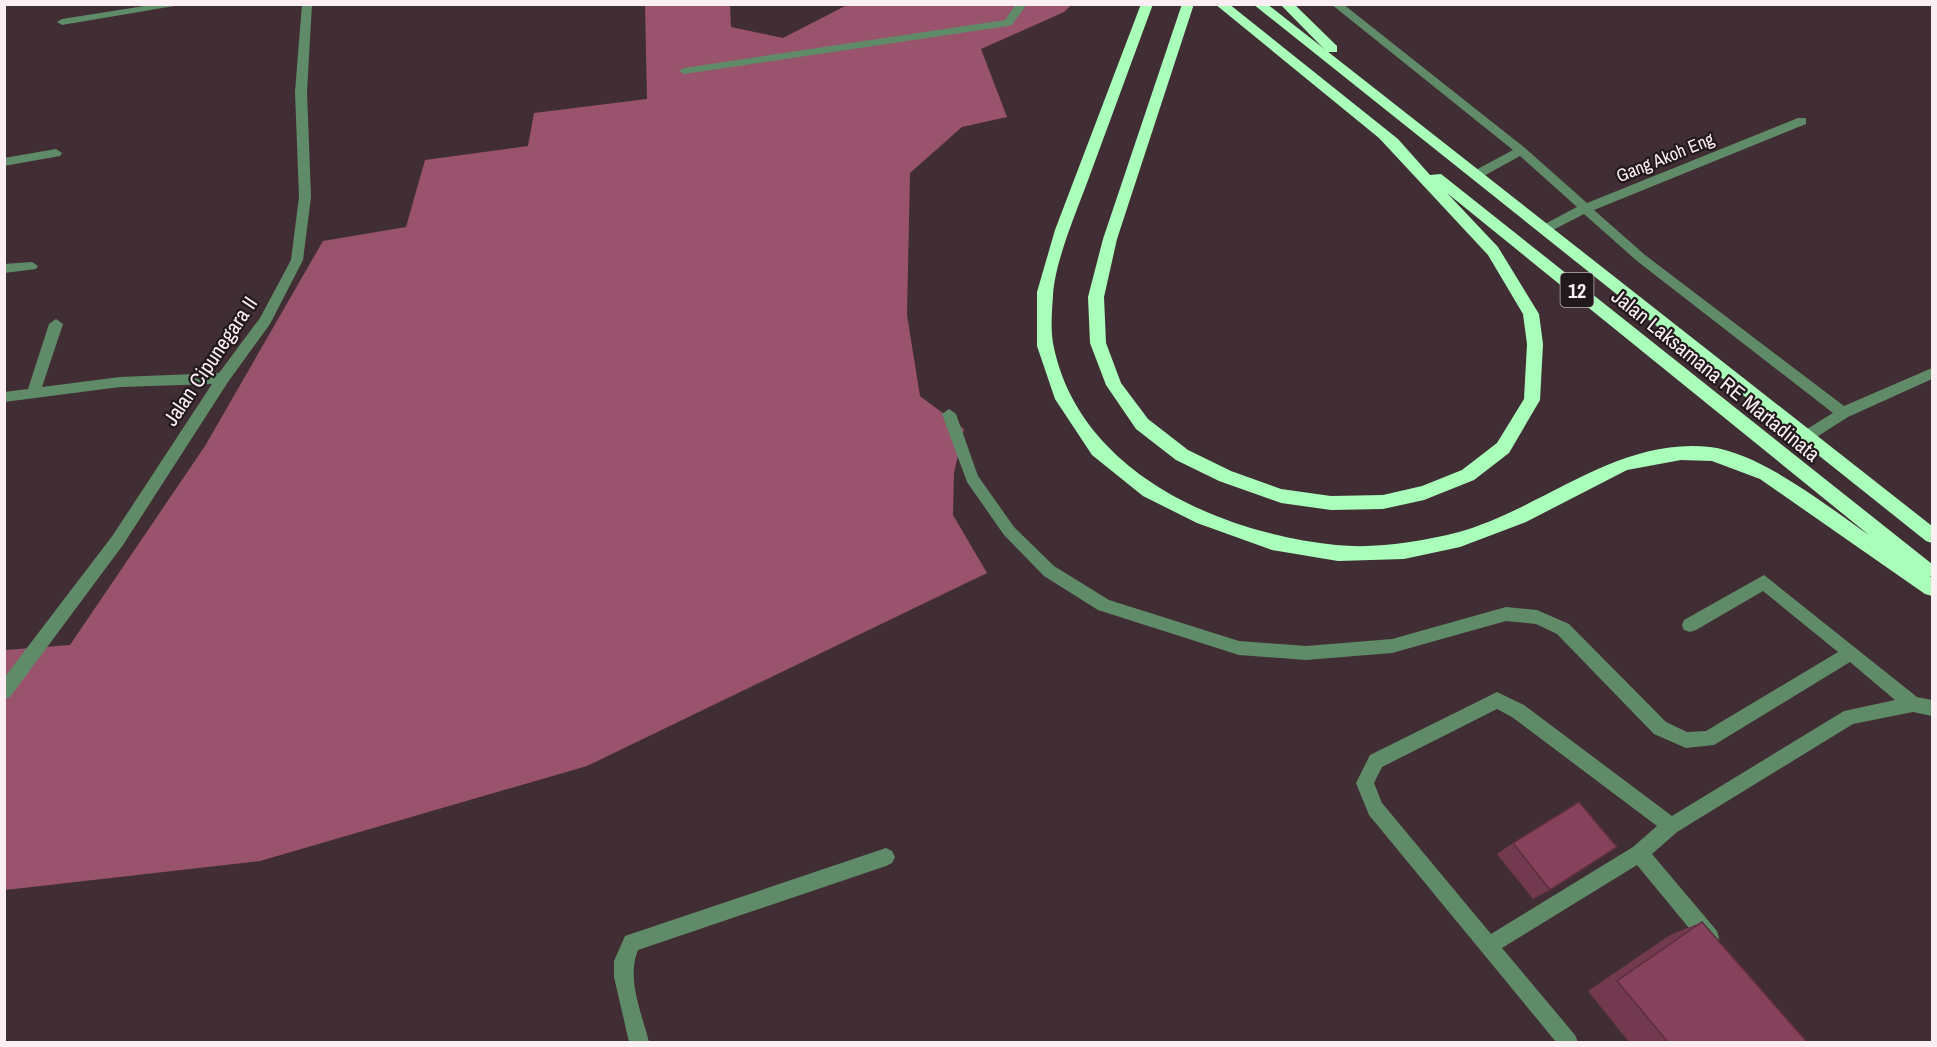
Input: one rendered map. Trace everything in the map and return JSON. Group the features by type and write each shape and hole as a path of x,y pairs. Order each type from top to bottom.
{"highway":[{"path":"1147,4 1062,230 1045,292 1045,346 1063,399 1098,450 1149,491 1203,518 1272,542 1338,553 1404,551 1460,539 1520,517 1624,464 1681,453 1713,454 1766,474 1932,588"},
{"path":"1188,4 1110,239 1096,297 1098,343 1114,385 1142,424 1182,455 1225,476 1281,495 1331,503 1383,502 1424,493 1468,475 1503,448 1532,400 1535,344 1531,314 1493,251 1384,135"},
{"name":"Jalan Laksamana RE Martadinata","path":"1221,4 1932,575"},
{"name":"Jalan Laksamana RE Martadinata","path":"1259,4 1932,536"},
{"path":"1286,4 1413,126"}],"street":[{"path":"62,22 180,4"},
{"name":"Jalan Cipunegara II","path":"4,692 118,540 223,378 265,321 297,260 305,197 301,92 307,4"},
{"path":"684,71 1008,23 1022,4"},
{"path":"1336,4 1521,152 1641,258 1843,413"},
{"name":"Gang Akoh Eng","path":"1545,230 1586,209 1802,121"},
{"path":"1476,175 1521,152"},
{"path":"4,162 57,153"},
{"path":"4,269 32,266"},
{"path":"33,393 56,324"},
{"path":"1807,436 1843,413 1932,373"},
{"path":"4,397 120,382 223,378"},
{"path":"949,414 972,478 1009,531 1049,571 1104,605 1239,648 1306,653 1392,646 1506,614 1537,617 1563,629 1660,728 1686,740 1708,739 1851,653"},
{"path":"1690,625 1764,582 1913,704"},
{"path":"1568,1042 1490,945 1375,809 1365,783 1376,761 1497,700 1518,711 1671,826"},
{"path":"1490,945 1639,853 1671,826 1850,717 1913,704 1932,708"},
{"path":"1639,853 1722,952"},
{"path":"639,1042 624,977 624,961 632,943 886,858"}],"shaded area":[{"path":"645,5 730,5 731,27 783,38 847,5 1071,5 1064,12 981,49 1007,117 962,127 910,173 907,315 920,396 964,429 954,473 953,515 987,573 587,766 260,861 5,890 5,650 70,645 205,446 323,241 406,227 425,160 528,146 534,113 647,99"}],"building":[{"path":"1579,802 1617,847 1550,890 1513,843"},
{"path":"1702,922 1807,1042 1668,1042 1617,981"}]}
